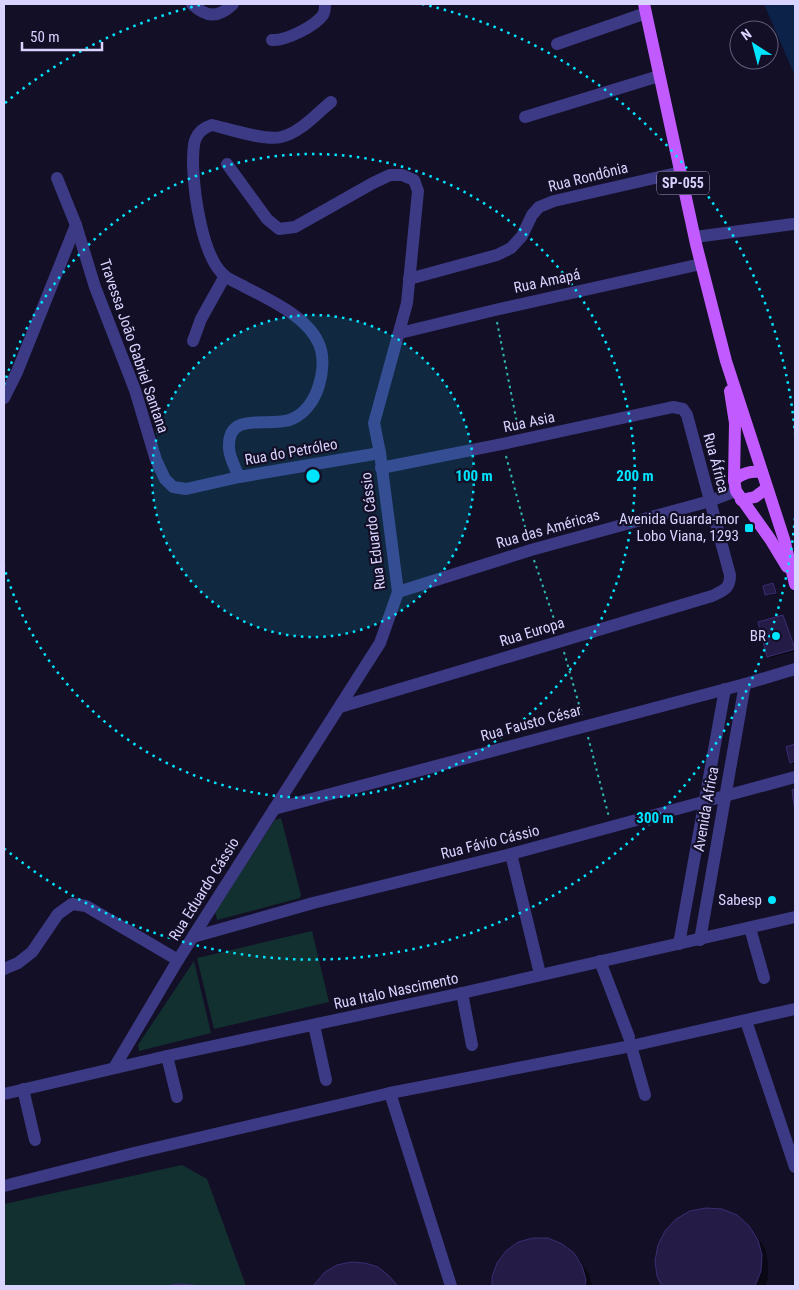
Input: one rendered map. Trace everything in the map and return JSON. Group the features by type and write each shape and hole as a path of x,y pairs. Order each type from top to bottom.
{"main road":[{"name":"SP-055","path":"645,8 694,237 726,361 784,539 794,580"},
{"name":"SP-055","path":"726,361 735,423 737,490 794,580"},
{"path":"762,472 747,472 737,490 755,497 767,488"}],"street":[{"path":"192,4 201,12 215,14 233,4"},
{"path":"272,40 289,37 306,28 322,17 325,11 325,4"},
{"path":"557,44 645,8"},
{"path":"525,117 659,76"},
{"path":"239,477 228,450 230,437 235,428 243,423 268,423 290,420 301,413 316,398 321,381 323,360 319,344 310,328 293,314 225,276 214,263 210,256 202,226 194,179 193,147 197,135 204,128 212,125 270,138 280,138 300,128 331,102"},
{"name":"Rua Eduardo Cássio","path":"114,1068 178,960 380,643 398,592 380,453 374,423 407,303 418,191 414,180 402,175 390,175 295,227 279,229 267,219 227,164"},
{"name":"Rua Rondônia","path":"409,279 497,255 511,248 522,236 532,214 539,208 554,201 681,172"},
{"name":"Travessa João Gabriel Santana","path":"57,178 76,225 95,287 134,390 156,460 165,479 174,487 186,489 208,484"},
{"path":"694,237 793,224"},
{"path":"4,398 17,372 76,225"},
{"name":"Rua Amapá","path":"400,332 701,264"},
{"path":"193,341 205,311 225,276"},
{"name":"Rua Asia","path":"381,468 673,407 683,409"},
{"name":"Rua África","path":"683,409 687,415 730,575 730,584"},
{"name":"Rua do Petróleo","path":"208,484 380,453"},
{"name":"Rua das Américas","path":"398,592 531,550 710,501 737,490"},
{"name":"Rua Europa","path":"340,707 712,596 726,589 730,584"},
{"name":"Rua Fausto César","path":"274,809 745,684 795,669"},
{"name":"Avenida Africa","path":"700,940 745,684"},
{"name":"Avenida Africa","path":"679,944 725,689"},
{"name":"Rua Fávio Cássio","path":"193,937 313,903 511,854 795,777"},
{"path":"511,854 540,974"},
{"path":"4,969 18,963 32,952 58,914 72,904 86,906 178,960"},
{"name":"Rua Italo Nascimento","path":"4,1094 167,1056 700,940 795,917"},
{"path":"750,928 764,978"},
{"path":"600,961 630,1042 645,1095"},
{"path":"462,993 472,1045"},
{"path":"4,1186 134,1153 390,1093 630,1042 746,1021 795,1009"},
{"path":"746,1021 795,1167"},
{"path":"314,1025 326,1080"},
{"path":"167,1056 177,1097"},
{"path":"23,1089 35,1140"},
{"path":"390,1093 451,1286"}],"path":[{"path":"495,310 521,440"}],"green space":[{"path":"281,818 301,895 300,898 217,920 215,911 275,820"},
{"path":"312,931 329,1002 214,1029 197,958"},
{"path":"194,961 211,1033 139,1051 138,1045"},
{"path":"182,1165 207,1179 246,1286 4,1286 4,1204"}],"water":[{"path":"764,4 795,4 795,76 779,39 779,20 771,20"}],"building":[{"name":"BR","path":"773,583 776,593 765,595 763,586"},
{"name":"BR","path":"783,615 795,649 767,657 758,622"},
{"path":"795,744 795,761 790,763 786,747"},
{"path":"795,789 795,812 792,790"},
{"path":"706,1208 722,1209 737,1215 749,1226 758,1240 762,1255 761,1271 755,1286 662,1286 657,1276 655,1261 658,1245 665,1231 676,1219 690,1211"},
{"path":"533,1238 548,1238 562,1244 574,1253 582,1266 586,1280 585,1286 492,1286 492,1277 497,1263 506,1251 518,1242"},
{"path":"351,1262 365,1263 378,1267 398,1286 313,1286 325,1272 337,1265"},
{"path":"178,1284 193,1285 196,1286 165,1286"}],"place":[{"name":"Avenida Guarda-mor Lobo Viana, 1293","path":"749,528"},
{"name":"BR","path":"776,636"},
{"name":"Sabesp","path":"772,900"}]}
